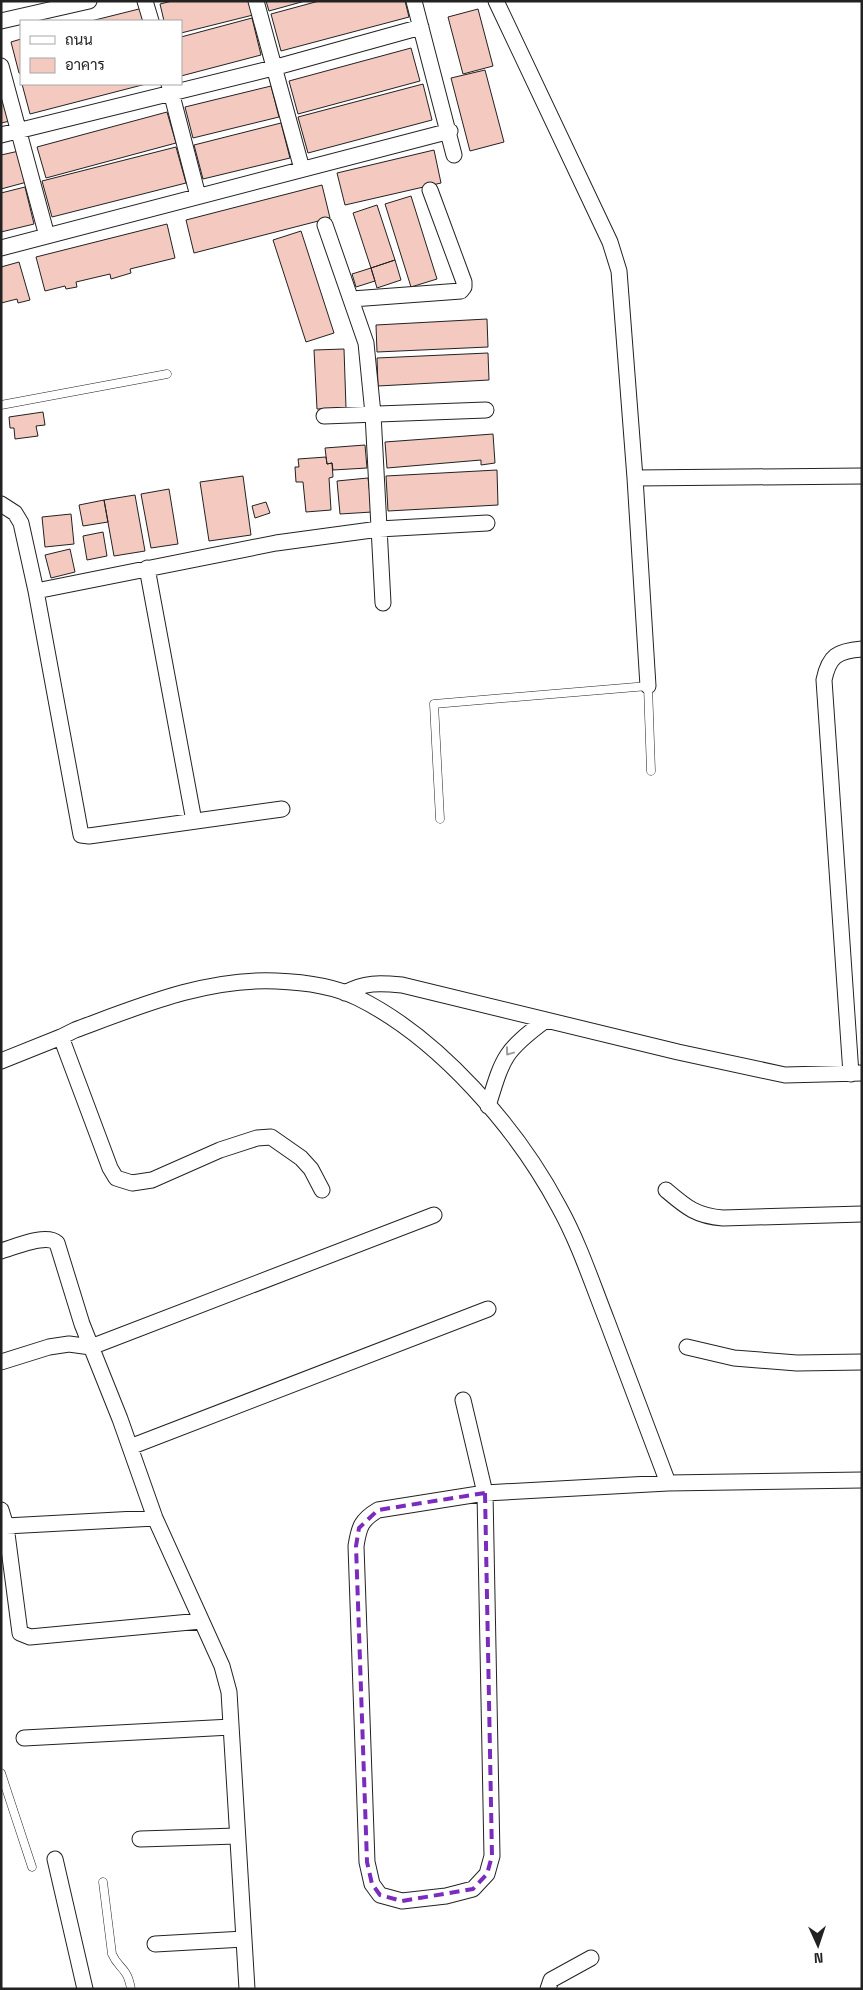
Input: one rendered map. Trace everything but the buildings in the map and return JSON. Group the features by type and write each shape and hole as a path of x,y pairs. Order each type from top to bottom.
{"street":[{"path":"1,21 89,1"},
{"path":"145,1 151,20"},
{"path":"256,1 302,169"},
{"path":"414,1 450,131 454,155"},
{"path":"496,1 610,242 619,271 635,478 648,686"},
{"path":"1,135 170,89 273,68 421,27"},
{"path":"1,66 47,236"},
{"path":"170,89 198,196"},
{"path":"1,248 450,131"},
{"path":"352,299 461,291 464,282 430,190"},
{"path":"324,225 352,299 366,343 373,414 383,603"},
{"path":"324,416 486,410"},
{"path":"635,478 862,476"},
{"path":"1,504 14,513 21,523 36,591 81,835 89,836 282,809"},
{"path":"36,591 276,543 379,529 487,523"},
{"path":"147,568 194,821"},
{"path":"345,993 357,986 379,982 386,983 678,1052 785,1075 856,1073 824,680 827,665 835,655 850,650 862,650"},
{"path":"1,1061 75,1030 166,997 233,982 276,980 321,985 356,997 385,1013 441,1056 488,1106 528,1154 560,1208 587,1269 668,1484"},
{"path":"488,1106 500,1066 508,1052 546,1020"},
{"path":"61,1037 110,1168 116,1178 132,1182 152,1180 220,1150 257,1138 271,1137 301,1158 311,1169 322,1190"},
{"path":"666,1190 690,1211 706,1217 862,1214"},
{"path":"1,1362 49,1347 69,1344 91,1348 434,1215"},
{"path":"1,1251 50,1238 55,1241 60,1249 91,1348 98,1359 155,1518 222,1666 229,1692 247,1989"},
{"path":"130,1447 488,1309"},
{"path":"687,1347 734,1358 797,1363 862,1362"},
{"path":"464,1400 485,1493 492,1856 487,1874 473,1889 446,1896 402,1901 380,1895 372,1884 367,1862 356,1556 359,1528 368,1516 378,1510 485,1493 668,1484 862,1480"},
{"path":"1,1510 6,1526 20,1633 30,1637 201,1621"},
{"path":"6,1526 155,1518"},
{"path":"24,1738 231,1727"},
{"path":"140,1839 237,1836"},
{"path":"55,1860 85,1989"},
{"path":"155,1944 244,1939"},
{"path":"548,1989 551,1980 591,1958"}],"lane":[{"path":"1,405 167,374"},
{"path":"440,818 434,704 648,686 651,771"},
{"path":"1,1772 32,1867"},
{"path":"103,1882 112,1954 116,1962 124,1968 129,1976 132,1989"}],"highlighted area":[{"path":"485,1493 492,1856 487,1874 473,1889 402,1901 380,1895 372,1884 367,1862 356,1546 359,1528 378,1510"}]}
